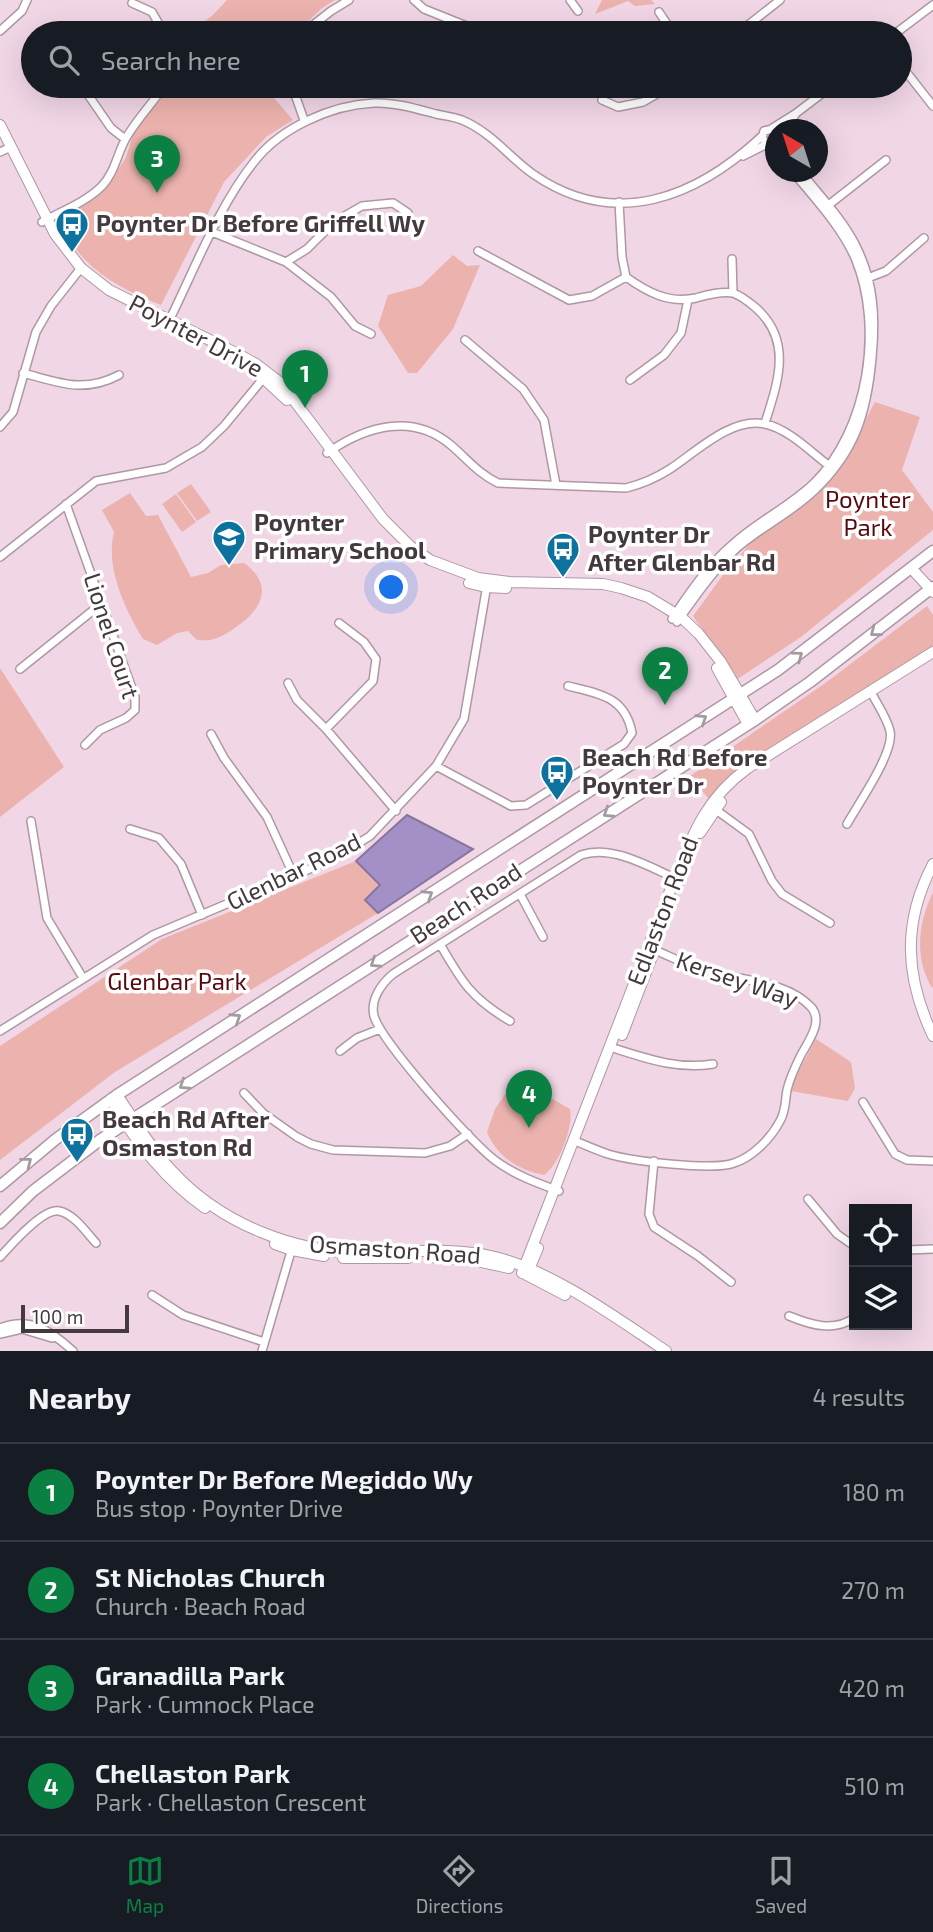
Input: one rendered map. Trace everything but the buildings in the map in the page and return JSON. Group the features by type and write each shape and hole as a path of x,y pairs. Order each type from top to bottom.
{"main road":[{"name":"Beach Road","path":"0,1186 56,1139 114,1097 737,696 821,639 933,551"},
{"name":"Beach Road","path":"0,1223 33,1191 129,1120 752,722 932,592"}],"street":[{"path":"0,31 22,11 27,0"},
{"path":"318,21 349,0"},
{"path":"414,0 424,9 454,21"},
{"path":"570,0 578,11"},
{"path":"761,0 768,9"},
{"path":"752,21 780,0"},
{"path":"132,3 152,12 157,21"},
{"path":"912,21 933,5"},
{"path":"659,12 665,21"},
{"path":"912,79 933,106"},
{"path":"90,98 111,128 125,139"},
{"path":"45,220 79,203 101,186 113,170 125,139 154,98"},
{"path":"296,98 304,120"},
{"path":"602,100 618,107 650,98"},
{"path":"788,119 816,98"},
{"path":"168,322 212,232 255,160 304,120 349,107 376,103 461,120 495,141 530,173 554,187 593,200 619,202 674,195 692,188 742,156 765,131"},
{"path":"792,119 795,114"},
{"name":"Poynter Drive","path":"0,125 5,150"},
{"path":"762,136 765,139"},
{"name":"Poynter Drive","path":"0,139 45,220 79,271 168,322 236,353 281,383 330,452 383,519 410,546 445,567 487,583 603,584 648,597 676,618 696,639 715,663 752,722"},
{"path":"742,156 765,148"},
{"path":"825,207 886,160"},
{"path":"802,182 825,207"},
{"path":"676,618 737,548 814,491 844,455 854,438 869,396 875,324 866,279 849,245 808,182"},
{"path":"286,262 307,249 334,222 362,206 393,202 408,213 413,227"},
{"path":"619,202 622,257 626,276 657,297 688,300 716,293 733,293 747,299 771,321 779,350 778,383 765,423"},
{"path":"212,232 286,262 331,297 355,326 371,334"},
{"path":"866,279 886,271 923,239"},
{"path":"478,251 569,300 592,296 626,276"},
{"path":"732,260 733,293"},
{"path":"0,427 13,412 36,332 51,306 79,271"},
{"path":"676,618 722,554 803,493 828,465 850,429 861,401 870,315 866,279"},
{"path":"630,380 664,355 681,333 688,300"},
{"path":"465,340 523,389 544,420 556,485"},
{"path":"23,373 75,387 108,381 119,375"},
{"path":"0,557 96,481 166,468 202,447 224,426 266,375"},
{"path":"330,452 366,432 391,425 409,425 429,430 451,445 483,476 498,484 626,488 643,484 730,429 765,423 791,435 828,465"},
{"name":"Lionel Court","path":"66,503 135,697 135,710 126,718 100,730 85,745"},
{"path":"912,569 932,592"},
{"name":"Glenbar Road","path":"0,1031 153,935 331,860 370,836 436,766 464,719 487,583"},
{"path":"20,670 101,604"},
{"path":"326,729 373,681 376,659 364,642 339,623"},
{"name":"Edlaston Road","path":"526,1271 678,879 713,807 750,774 933,652"},
{"name":"Edlaston Road","path":"872,694 933,659"},
{"path":"288,683 298,700 396,811"},
{"path":"436,766 511,806 526,805 624,744 632,733 629,719 609,696 568,686"},
{"path":"847,824 884,760 891,738 890,729 872,694"},
{"path":"211,734 224,758 267,817 294,876"},
{"path":"713,807 749,834 772,881 782,894 830,923"},
{"path":"31,821 47,918 83,978"},
{"path":"130,829 159,838 181,864 202,915"},
{"path":"556,1190 494,1160 468,1134 412,1070 380,1028 373,1014 379,988 393,974 573,860 592,852 611,852 678,879"},
{"path":"933,864 915,906 910,963 933,1021"},
{"path":"933,878 923,902 917,930 917,965 933,1036"},
{"path":"520,894 543,937"},
{"path":"440,944 473,995 509,1021"},
{"name":"Kersey Way","path":"576,1141 609,1154 654,1161 725,1166 746,1158 772,1133 782,1117 790,1077 816,1020 810,1006 784,991 746,979 695,968 651,949"},
{"path":"340,1051 357,1038 380,1028"},
{"path":"613,1048 670,1064 689,1067 713,1064"},
{"path":"244,1093 254,1105 290,1133 311,1144 333,1150 425,1153 450,1146 468,1134"},
{"name":"Osmaston Road","path":"114,1097 129,1120 165,1163 192,1190 248,1226 293,1247 310,1254 360,1260 452,1258 526,1271 556,1282 666,1351"},
{"path":"863,1102 895,1154 907,1160 933,1161"},
{"path":"654,1161 649,1214 654,1227 731,1282"},
{"path":"808,1199 836,1234 849,1243"},
{"path":"0,1257 39,1219 52,1211 59,1211 75,1220 96,1242"},
{"path":"262,1351 293,1247"},
{"path":"912,1250 933,1250"},
{"name":"Osmaston Road","path":"526,1271 655,1351"},
{"path":"152,1295 183,1315 264,1342"},
{"path":"789,1316 803,1322 835,1327 849,1320"},
{"path":"1,1329 30,1323 53,1333 71,1350"}],"green space":[{"path":"227,0 335,0 308,21 205,21"},
{"path":"602,0 651,0 655,4 635,6 628,1 595,14"},
{"path":"162,98 274,98 293,120 266,137 224,182 161,305 115,283 89,264 78,252 61,223 111,181 126,157 134,131"},
{"path":"453,255 467,266 480,265 453,329 417,373 408,373 378,326 388,295 421,286"},
{"name":"Poynter Park","path":"875,402 920,417 902,470 933,512 933,530 801,637 736,680 693,616 754,539 818,490 841,465"},
{"path":"191,484 211,512 197,521 177,493"},
{"path":"130,493 146,516 158,515 191,577 208,573 221,565 244,563 252,570 258,578 262,592 251,615 225,634 210,640 197,640 188,631 177,633 157,645 143,639 118,587 112,559 114,532 102,510"},
{"path":"176,494 196,522 182,532 162,504"},
{"path":"927,606 933,615 933,648 739,771 708,798 690,776 824,684"},
{"path":"0,668 64,767 0,817"},
{"name":"Glenbar Park","path":"356,861 381,885 366,900 378,913 115,1072 0,1160 0,1046 162,939"},
{"path":"933,892 932,988 922,965 920,940 924,916"},
{"path":"816,1039 851,1062 855,1088 848,1101 791,1091"},
{"path":"519,1080 570,1109 570,1125 564,1145 555,1163 544,1175 526,1170 510,1161 496,1148 487,1132 495,1109 514,1081"}],"shaded area":[{"path":"407,815 473,849 378,913 365,900 380,885 356,861"}],"place":[{"name":"Granadilla Park","path":"157,193"},
{"name":"Poynter Dr Before Griffell Wy","path":"72,254"},
{"name":"Poynter Dr Before Megiddo Wy","path":"305,408"},
{"name":"Poynter Primary School","path":"229,567"},
{"name":"Poynter Dr After Glenbar Rd","path":"563,579"},
{"name":"St Nicholas Church","path":"665,705"},
{"name":"Beach Rd Before Poynter Dr","path":"557,802"},
{"name":"Chellaston Park","path":"529,1128"},
{"name":"Beach Rd After Osmaston Rd","path":"77,1164"}]}
